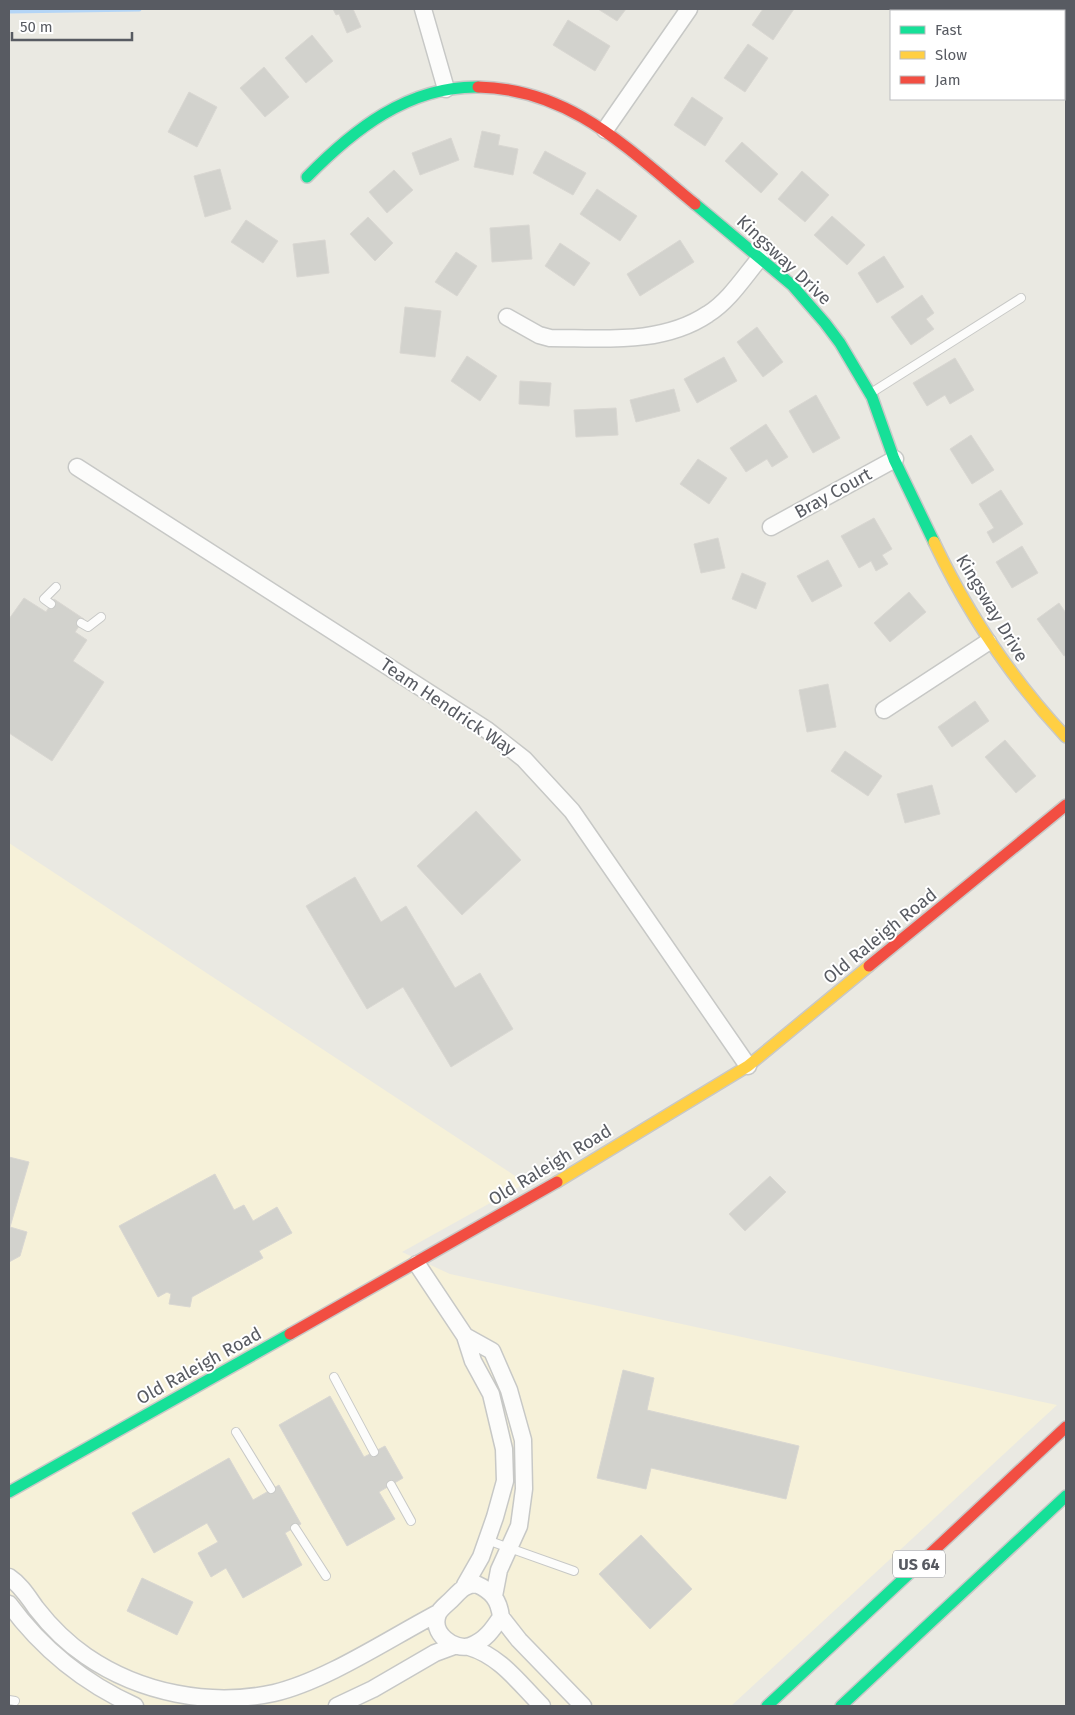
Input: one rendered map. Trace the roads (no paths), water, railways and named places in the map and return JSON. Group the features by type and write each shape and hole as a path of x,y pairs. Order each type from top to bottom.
{"main road":[{"name":"Kingsway Drive","path":"307,177 342,142 363,126 392,110 446,89 503,90 541,98 561,105 604,130 760,258 790,284 820,315 858,372 880,414 894,459 954,584 988,642 1020,688 1066,737"},
{"name":"Old Raleigh Road","path":"9,1492 417,1264 748,1066 1066,805"},
{"name":"US 64","path":"767,1706 1066,1427"},
{"name":"US 64","path":"841,1706 1066,1496"}],"street":[{"path":"422,9 446,89"},
{"path":"604,130 689,9"},
{"path":"506,317 539,335 550,338 655,335 685,327 709,314 734,290 760,258"},
{"name":"Bray Court","path":"771,527 894,459"},
{"name":"Team Hendrick Way","path":"76,467 464,715 524,759 577,817 748,1066"},
{"path":"884,710 988,642"},
{"path":"9,1578 18,1584 61,1636 85,1656 123,1677 157,1690 192,1697 226,1698 275,1693 318,1677 438,1613 465,1585 487,1540 505,1481 504,1449 491,1394 473,1361 465,1336 417,1264"},
{"path":"465,1336 492,1351 509,1390 518,1420 523,1450 524,1488 519,1526 499,1570 494,1596"},
{"path":"465,1585 476,1584 486,1588 494,1596 499,1606 501,1617 519,1640 583,1706"},
{"path":"9,1604 26,1627 60,1661 109,1693 135,1706"},
{"path":"438,1613 436,1621 439,1632 461,1646 486,1652 506,1669 542,1706"},
{"path":"337,1706 374,1689 435,1653 461,1646 491,1633 501,1617"}],"lane":[{"path":"869,394 1021,298"},
{"path":"52,604 44,599 56,587"},
{"path":"81,623 88,627 101,618"},
{"path":"334,1377 374,1452"},
{"path":"236,1432 271,1489"},
{"path":"391,1485 411,1521"},
{"path":"295,1528 326,1576"},
{"path":"487,1540 574,1571"}],"waterway":[{"path":"9,11 139,9"}]}
